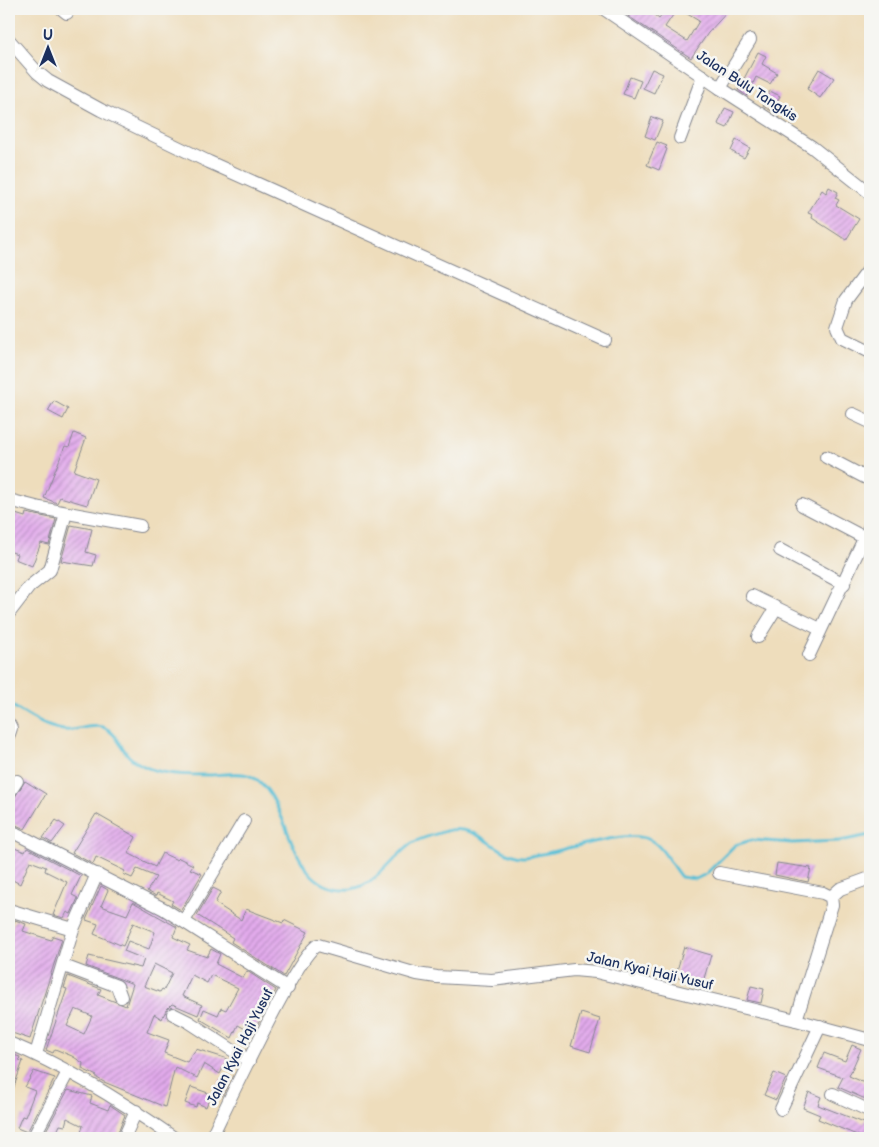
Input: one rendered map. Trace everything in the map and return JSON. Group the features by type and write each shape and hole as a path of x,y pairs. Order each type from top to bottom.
{"street":[{"name":"Jalan Bulu Tangkis","path":"604,9 720,88 812,147 870,194"},
{"path":"9,40 37,72 48,81 101,110 209,162 605,340"},
{"path":"720,88 750,40"},
{"path":"680,138 703,76"},
{"path":"870,268 846,300 837,327 842,338 870,352"},
{"path":"852,414 870,422"},
{"path":"826,457 870,480"},
{"path":"9,500 66,513 140,526"},
{"path":"802,505 865,538"},
{"path":"9,613 29,587 50,570 66,513"},
{"path":"809,655 870,526"},
{"path":"780,550 844,584"},
{"path":"752,596 820,629"},
{"path":"758,637 776,608"},
{"path":"9,793 17,781"},
{"path":"184,921 244,821"},
{"path":"9,830 132,891 184,921 288,988"},
{"path":"719,873 823,893 831,897"},
{"path":"36,1054 64,966 73,929 97,874"},
{"path":"831,897 840,889 870,878"},
{"path":"796,1020 832,905 831,897"},
{"path":"9,910 73,929"},
{"name":"Jalan Kyai Haji Yusuf","path":"211,1138 249,1061 308,952 313,947 321,944 417,974 437,977 492,980 574,970 596,972 796,1020 870,1040"},
{"path":"64,966 110,983 118,988 121,998"},
{"path":"172,1014 189,1022 249,1061"},
{"path":"781,1109 820,1026"},
{"path":"9,1043 36,1054 136,1111 174,1138"},
{"path":"33,1138 68,1072"},
{"path":"833,1094 870,1112"},
{"path":"124,1138 136,1111"}],"building":[{"path":"634,9 647,9 659,19 667,9 675,12 665,27 687,41 699,21 679,9 730,9 708,33 691,58 628,16"},
{"path":"758,52 766,56 762,64 777,73 770,84 756,77 747,96 738,90"},
{"path":"652,69 663,74 654,93 643,88"},
{"path":"819,69 834,78 820,98 807,89"},
{"path":"630,77 641,81 634,98 623,94"},
{"path":"770,91 780,96 772,111 763,106"},
{"path":"725,108 734,112 727,128 718,124"},
{"path":"652,117 663,121 655,140 645,136"},
{"path":"736,140 750,148 744,158 731,151"},
{"path":"657,142 667,146 659,170 647,165"},
{"path":"829,187 838,192 835,198 839,200 836,205 859,219 846,240 812,218 813,215 808,213 822,190 826,193"},
{"path":"54,401 68,409 63,419 48,411"},
{"path":"74,433 86,438 74,471 96,479 87,505 60,497 57,503 44,498 65,446 69,447"},
{"path":"9,512 25,517 26,513 56,519 49,545 41,543 32,566 15,559 17,554 9,551"},
{"path":"71,525 92,529 86,552 96,555 93,566 61,561"},
{"path":"25,781 46,794 25,829 9,822 9,806"},
{"path":"96,814 136,837 128,853 155,867 162,853 193,865 190,869 202,874 181,910 171,904 173,901 157,893 156,896 147,891 156,877 137,869 132,878 123,874 125,871 96,857 93,864 72,853"},
{"path":"56,820 65,826 52,843 43,838"},
{"path":"9,846 25,852 27,848 81,876 72,895 78,898 71,914 67,912 64,918 53,915 67,882 45,871 46,867 30,861 20,884 9,878"},
{"path":"777,863 811,868 808,882 775,875"},
{"path":"101,886 108,890 101,906 127,915 133,902 177,927 173,937 190,945 187,950 207,957 211,949 220,954 216,964 243,978 247,971 276,990 253,1033 238,1025 232,1038 200,1019 204,1009 218,1015 221,1008 226,1010 238,988 211,975 207,983 192,975 182,996 202,1005 198,1015 172,1004 166,1010 162,1019 154,1014 147,1032 169,1040 164,1053 187,1062 196,1049 228,1059 220,1074 204,1064 197,1078 175,1067 165,1107 104,1082 97,1078 97,1076 82,1069 83,1063 72,1056 55,1049 53,1053 46,1050 67,989 64,988 68,976 101,989 98,995 126,1006 133,984 86,966 89,956 141,968 144,959 124,951 128,941 149,949 155,932 133,923 123,946 94,934 98,924 86,920","holes":["154,964 172,973 164,990 162,989 160,992 144,986","75,1009 92,1016 84,1034 67,1026"]},
{"path":"213,888 221,892 215,903 241,920 246,909 283,923 284,920 308,932 284,976 231,942 233,938 197,915"},
{"path":"15,920 26,924 23,931 51,940 53,936 62,939 30,1039 9,1032 9,934"},
{"path":"684,947 711,955 702,985 675,977"},
{"path":"751,986 764,989 761,1003 747,1000"},
{"path":"581,1013 600,1019 590,1052 571,1046"},
{"path":"852,1045 861,1049 849,1076 870,1085 870,1101 838,1087 843,1077 818,1068 824,1053 845,1061"},
{"path":"10,1054 20,1057 19,1060 23,1061 10,1098"},
{"path":"34,1071 55,1078 27,1132 17,1128 22,1116 25,1117 35,1091 25,1087"},
{"path":"774,1073 786,1078 776,1100 764,1095"},
{"path":"221,1079 229,1082 222,1096 215,1093"},
{"path":"191,1087 211,1094 206,1107 197,1103 196,1107 185,1103"},
{"path":"68,1090 92,1096 90,1103 108,1110 110,1105 125,1115 116,1138 79,1138 83,1126 67,1118 65,1126 60,1125 54,1138 42,1138"},
{"path":"809,1092 821,1097 818,1105 864,1123 866,1118 870,1119 870,1138 864,1138 818,1119 820,1115 803,1108"}],"waterway":[{"path":"9,704 35,720 63,730 94,726 103,727 114,735 132,759 154,770 182,774 210,775 236,773 250,776 264,786 274,802 301,860 313,876 329,887 351,889 360,887 376,877 412,843 446,831 469,831 505,852 514,856 524,857 608,839 639,837 655,843 681,877 696,879 706,874 735,845 752,840 792,843 840,841 870,835"}]}
